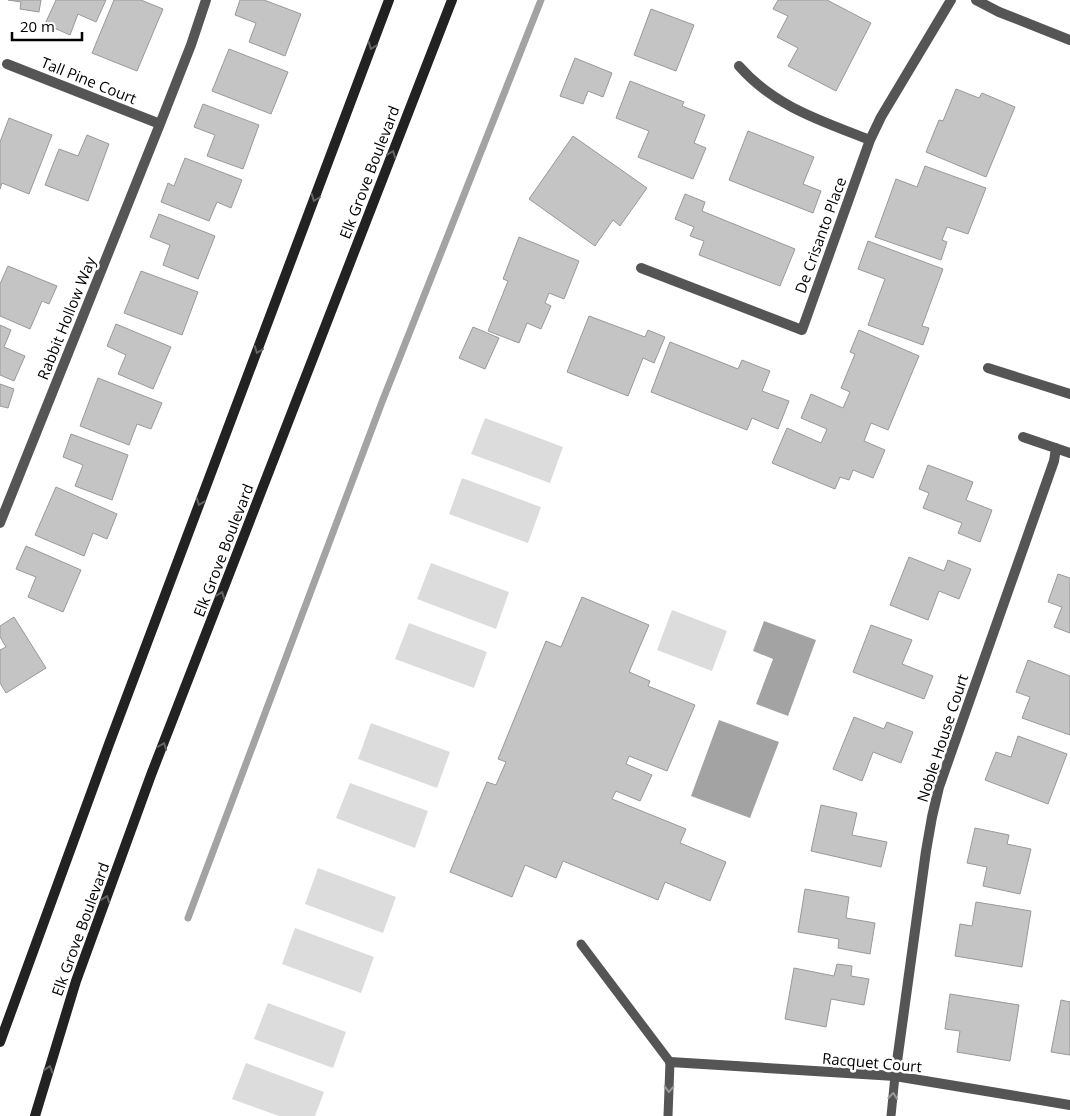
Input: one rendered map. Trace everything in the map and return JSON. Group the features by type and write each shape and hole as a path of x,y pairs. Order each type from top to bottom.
{"main road":[{"path":"0,1042 109,744 389,0"},
{"name":"Elk Grove Boulevard","path":"35,1116 76,981 144,794 452,0"}],"street":[{"name":"Rabbit Hollow Way","path":"0,523 160,124 191,45 206,0"},
{"name":"De Crisanto Place","path":"641,268 802,330 870,140 881,117 950,0"},
{"path":"976,0 999,12 1070,40"},
{"name":"Tall Pine Court","path":"7,64 160,124"},
{"path":"740,66 771,96 799,112 870,140"},
{"path":"988,368 1070,394"},
{"path":"1023,437 1070,453"},
{"name":"Noble House Court","path":"895,1076 925,858 939,787 1054,461 1056,448"},
{"name":"Racquet Court","path":"670,1062 895,1076 1070,1105"}],"lane":[{"path":"581,944 670,1062 668,1116"},
{"path":"891,1116 895,1076"}],"shaded area":[{"path":"485,418 563,447 550,483 471,454"},
{"path":"462,478 541,507 528,543 449,514"},
{"path":"431,563 509,592 496,629 417,599"},
{"path":"672,610 727,631 712,671 657,650"},
{"path":"764,621 816,640 788,716 756,704 773,659 753,651"},
{"path":"409,623 487,652 474,688 395,659"},
{"path":"719,720 779,742 750,818 691,796"},
{"path":"371,723 450,752 437,788 358,759"},
{"path":"350,783 428,811 415,848 336,818"},
{"path":"318,868 396,897 383,933 305,904"},
{"path":"295,928 374,957 361,993 282,964"},
{"path":"268,1003 346,1032 333,1068 254,1039"},
{"path":"246,1063 324,1092 315,1116 279,1116 232,1099"}],"building":[{"path":"8,0 41,0 39,12 20,9 21,2"},
{"path":"56,0 106,0 96,22 78,14 70,35 45,24"},
{"path":"114,0 141,0 163,9 137,71 92,53"},
{"path":"240,0 264,0 301,14 285,56 249,42 256,23 235,15"},
{"path":"778,0 827,0 871,23 836,91 788,66 798,48 777,37 788,16 773,9"},
{"path":"651,9 694,25 676,71 634,55"},
{"path":"229,49 288,72 271,114 212,91"},
{"path":"575,58 612,73 603,97 588,91 583,104 560,96"},
{"path":"630,81 684,102 682,106 705,115 694,143 706,148 693,179 638,157 649,131 616,118"},
{"path":"956,89 979,98 982,93 1015,107 986,177 926,152 939,120 943,121"},
{"path":"203,104 259,125 243,169 207,156 215,135 194,127"},
{"path":"9,118 52,135 29,194 2,183 0,189 0,142"},
{"path":"748,131 814,157 803,184 821,191 813,213 729,180"},
{"path":"87,135 109,144 88,201 45,185 59,149 78,156"},
{"path":"573,136 647,188 620,226 613,220 595,246 529,199"},
{"path":"185,158 242,180 231,208 217,202 209,221 161,202 168,183 174,186"},
{"path":"925,166 986,188 968,234 947,227 942,240 947,242 941,260 875,237 896,179 917,187"},
{"path":"685,194 705,202 702,211 795,249 780,286 699,255 704,241 690,236 694,227 675,219"},
{"path":"159,214 215,236 198,279 163,265 170,245 150,237"},
{"path":"519,237 579,261 564,299 549,293 545,303 551,306 541,329 527,323 519,343 488,331 508,281 503,279"},
{"path":"868,241 943,269 922,326 929,328 923,345 868,325 885,279 858,269"},
{"path":"8,266 57,286 49,304 42,301 30,329 0,316 0,284"},
{"path":"141,271 198,292 182,335 124,313"},
{"path":"589,316 645,337 648,330 665,337 654,363 643,358 628,396 567,372"},
{"path":"116,324 171,347 153,389 118,374 126,355 107,346"},
{"path":"0,325 11,330 4,347 25,356 14,381 0,375"},
{"path":"473,327 499,338 485,369 459,358"},
{"path":"859,330 919,356 888,430 871,423 864,441 885,450 873,478 853,470 849,480 840,477 835,489 772,463 787,428 821,443 827,429 801,418 811,394 843,408 850,392 841,388 855,354 850,352"},
{"path":"670,342 738,369 742,360 770,371 762,391 789,401 778,429 752,418 747,430 651,392"},
{"path":"98,378 162,403 151,429 137,424 129,445 80,426"},
{"path":"0,384 14,389 8,408 0,406"},
{"path":"71,434 128,455 112,500 75,486 83,465 63,457"},
{"path":"928,465 973,482 966,500 992,510 980,542 958,533 962,523 923,508 929,493 919,489"},
{"path":"56,487 117,514 107,539 93,533 84,556 35,535"},
{"path":"26,546 81,570 63,612 28,597 36,577 16,569"},
{"path":"909,557 944,571 948,560 971,569 959,599 939,591 928,620 890,605"},
{"path":"1058,574 1070,578 1070,633 1054,627 1062,607 1048,602"},
{"path":"582,597 649,625 629,672 650,681 648,686 695,705 667,771 629,756 626,764 652,775 640,801 616,791 612,799 686,829 680,843 726,862 710,901 665,882 658,900 563,861 556,878 525,865 512,897 450,872 487,782 496,785 506,762 498,759 546,641 561,647"},
{"path":"14,617 46,668 6,693 0,683 0,650 6,647 0,637 0,626"},
{"path":"871,625 912,640 902,664 933,676 924,699 853,672"},
{"path":"1028,660 1070,676 1070,735 1022,718 1030,697 1016,692"},
{"path":"854,717 884,729 887,722 913,732 901,763 873,752 862,781 833,769"},
{"path":"1018,736 1067,754 1048,804 985,780 996,752 1011,757"},
{"path":"821,805 857,813 852,835 887,842 881,867 811,851"},
{"path":"975,828 1009,835 1007,844 1031,849 1020,894 983,886 987,867 967,863"},
{"path":"805,889 849,897 846,918 875,923 870,954 838,948 839,939 798,932"},
{"path":"976,902 1031,911 1022,967 955,956 960,924 972,926"},
{"path":"837,964 852,966 851,976 869,979 864,1005 831,999 826,1027 785,1019 794,968 834,976"},
{"path":"950,994 1019,1005 1010,1061 957,1052 960,1031 945,1029"},
{"path":"1061,1000 1070,1002 1070,1055 1051,1052"}],"waterway":[{"path":"188,918 382,402 541,0"}]}
